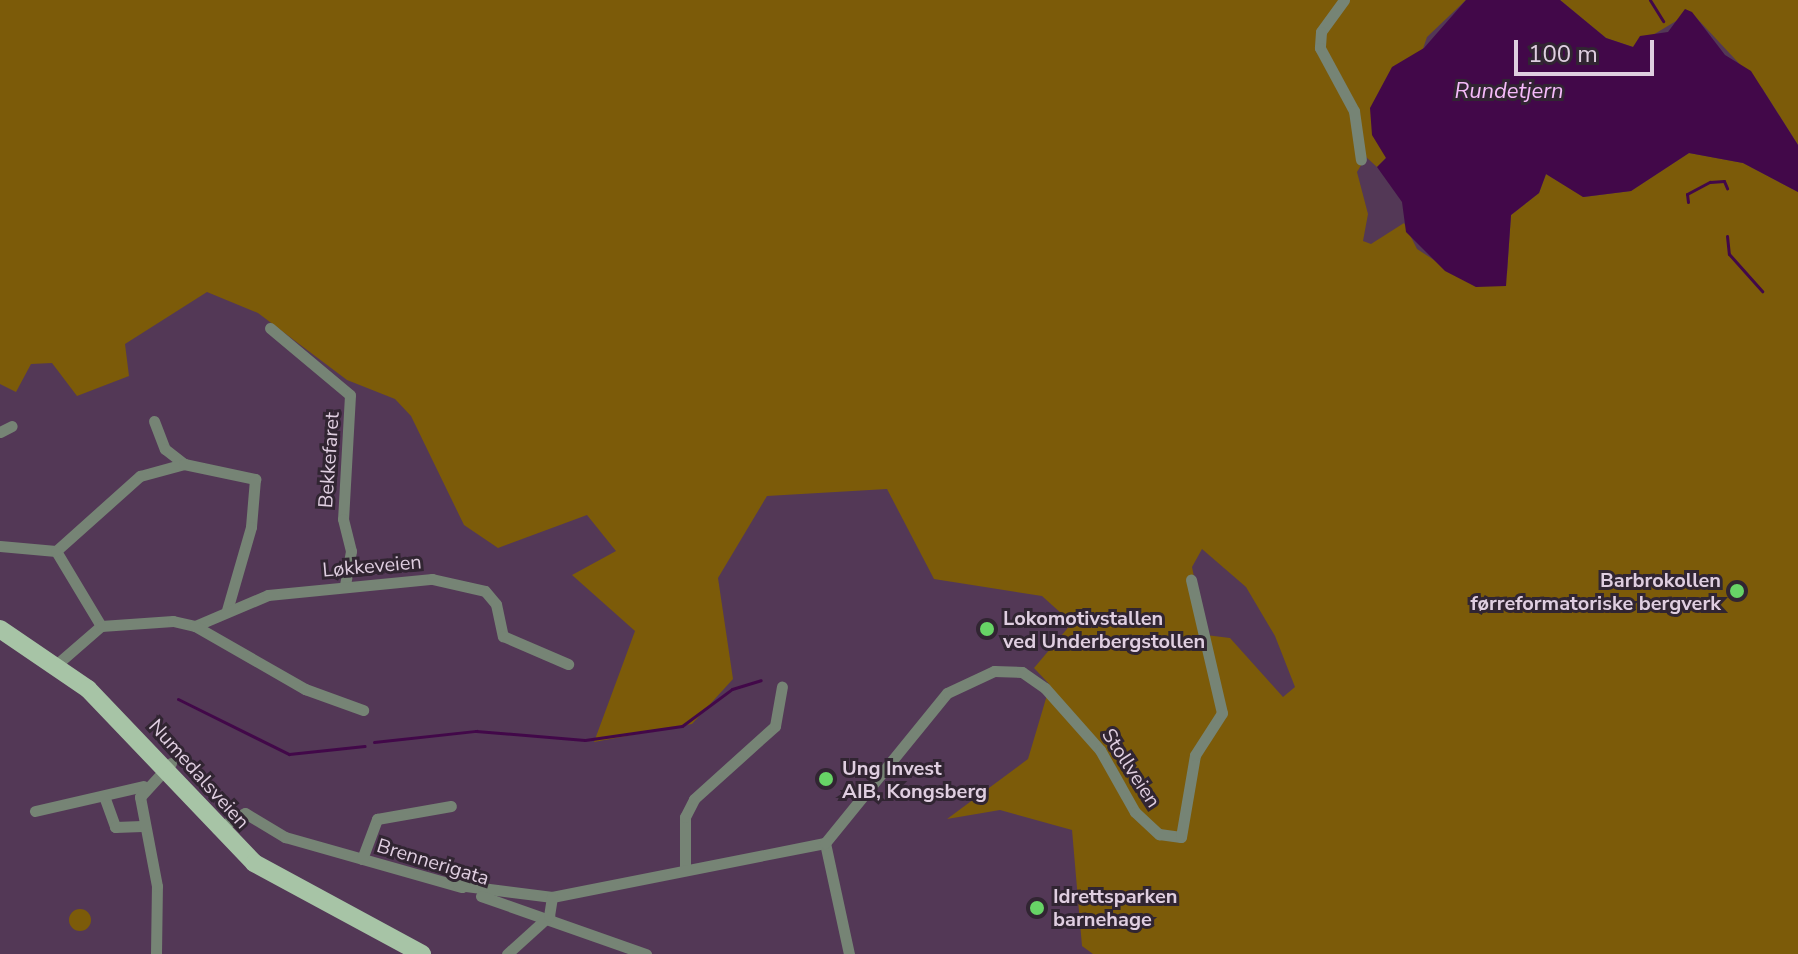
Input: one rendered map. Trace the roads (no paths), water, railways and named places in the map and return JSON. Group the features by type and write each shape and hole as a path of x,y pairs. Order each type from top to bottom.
{"main road":[{"name":"Numedalsveien","path":"0,629 132,720 220,826 284,881 422,954"}],"street":[{"path":"1344,0 1321,32 1320,48 1354,111 1361,160"},
{"name":"Bekkefaret","path":"270,328 350,395 345,584"},
{"path":"154,421 165,449 189,465 255,479 251,527 227,610"},
{"path":"0,432 12,426"},
{"path":"0,546 56,551 140,476 189,465"},
{"path":"56,551 101,626"},
{"name":"Løkkeveien","path":"195,626 268,595 410,577 485,591 496,604 503,636 568,664"},
{"name":"Stollveien","path":"825,843 947,693 1008,670 1031,678 1068,711 1148,826 1181,837 1195,755 1222,713 1191,580"},
{"path":"56,665 101,626 195,626 305,689 363,710"},
{"path":"685,868 685,817 694,799 775,726 782,687"},
{"path":"35,811 143,786 168,766"},
{"path":"143,786 142,826 157,886 156,954"},
{"path":"104,796 115,827 142,826"},
{"path":"362,859 377,819 451,806"},
{"name":"Brennerigata","path":"220,826 245,813 285,837 458,885 646,954"},
{"path":"458,885 552,897 685,868 825,843 849,954"},
{"path":"507,954 549,916 552,897"}],"water":[{"name":"Rundetjern","path":"1466,0 1560,0 1606,38 1633,47 1640,36 1668,32 1685,9 1692,12 1725,55 1751,71 1798,145 1798,192 1743,163 1689,153 1631,191 1583,197 1546,174 1539,193 1511,215 1506,286 1476,287 1445,271 1406,232 1402,202 1377,167 1386,158 1372,135 1370,108 1392,67 1424,48"}],"waterway":[{"path":"1650,0 1663,21"},
{"path":"1688,202 1687,194 1710,182 1724,181 1727,188"},
{"path":"1727,236 1729,254 1762,291"},
{"path":"374,742 476,731 585,740 682,726 732,689 761,680"},
{"path":"178,699 289,754 365,746"}],"place":[{"name":"Barbrokollen førreformatoriske bergverk","path":"1737,591"},
{"name":"Lokomotivstallen ved Underbergstollen","path":"987,629"},
{"name":"Ung Invest AIB, Kongsberg","path":"826,779"},
{"name":"Idrettsparken barnehage","path":"1037,908"}]}
